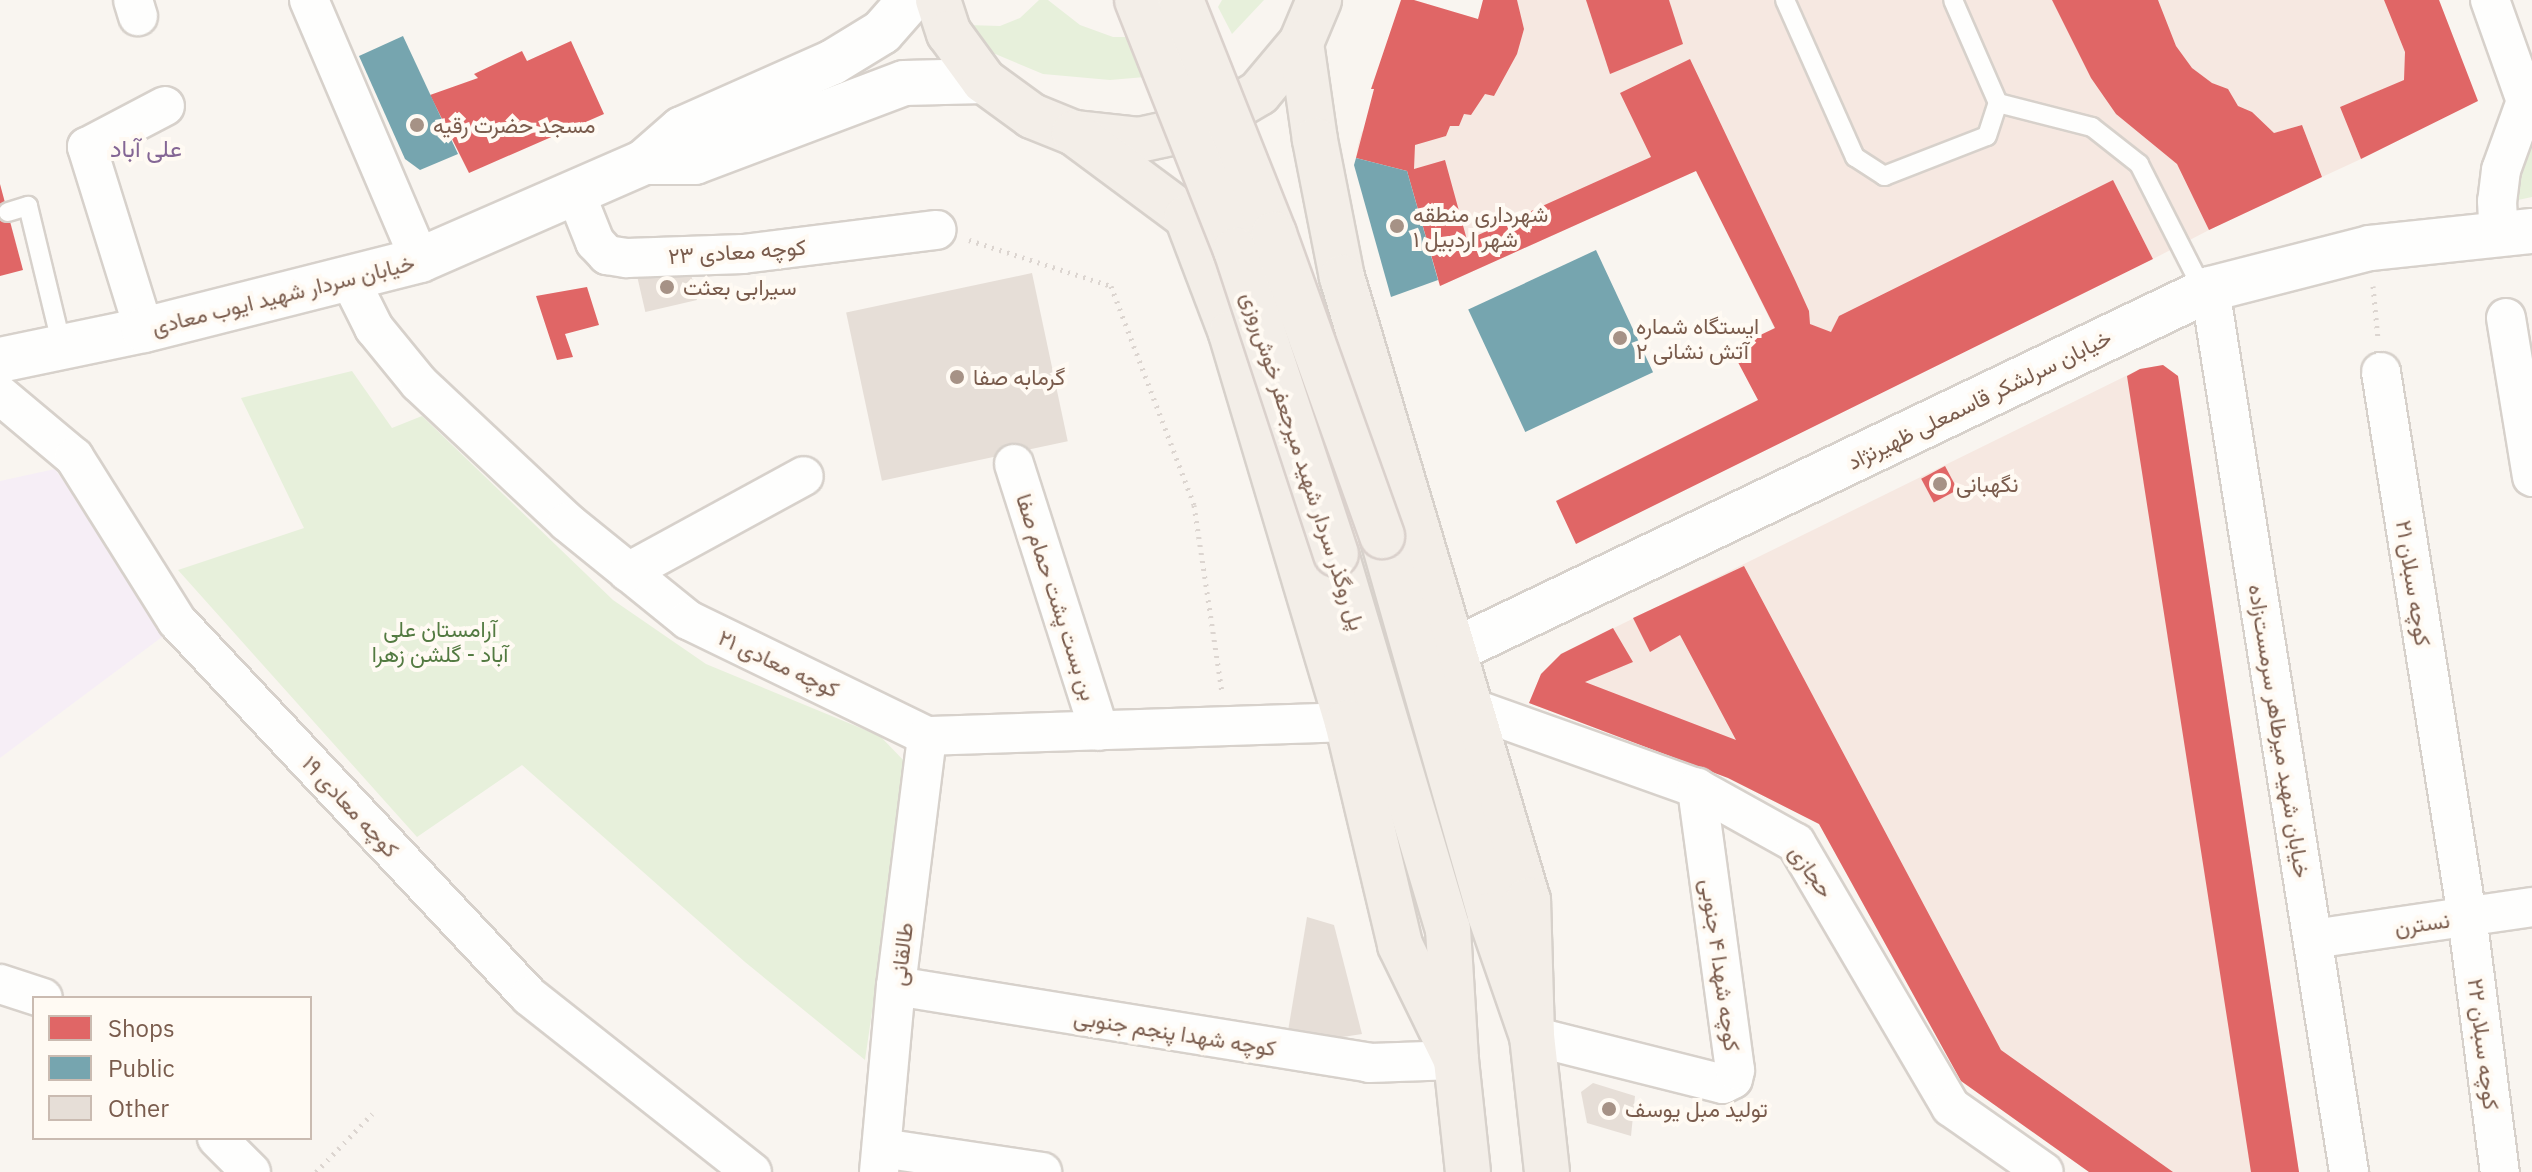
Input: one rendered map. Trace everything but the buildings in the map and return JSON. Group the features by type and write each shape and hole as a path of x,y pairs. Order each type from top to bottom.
{"main road":[{"name":"خیابان سردار شهید ایوب معادی","path":"0,360 144,330 420,260 644,162 682,129 833,62 882,32 910,0"},
{"path":"938,0 949,33 984,81 1032,116 1074,133 1187,217 1231,333 1347,722 1400,945 1456,1060"},
{"name":"پل روگذر سردار شهید میرجعفر خوش‌روزی","path":"1137,0 1236,250 1336,554 1448,929 1456,1060 1468,1172"},
{"name":"پل روگذر سردار شهید میرجعفر خوش‌روزی","path":"1181,0 1274,234 1382,536 1490,915 1532,1036"},
{"path":"1074,133 1139,140 1203,126 1259,93 1301,43 1319,0"},
{"path":"1301,43 1315,140 1342,277 1528,900 1532,1036 1547,1172"},
{"name":"خیابان سردار شهید ایوب معادی","path":"644,162 695,162 904,83 984,81"},
{"name":"خیابان سرلشکر قاسمعلی ظهیرنژاد","path":"1453,651 2207,290 2370,248 2516,233"},
{"path":"1231,333 1242,295 1265,276 1304,263 1342,277"}],"street":[{"path":"2490,0 2526,101 2501,170 2497,201 2516,233"},
{"path":"2513,0 2532,50"},
{"path":"316,2 420,260"},
{"path":"144,330 87,147 165,106"},
{"name":"کوچه معادی ۲۳","path":"575,192 595,242 607,255 627,258 743,254 937,230"},
{"name":"کوچه معادی ۲۱","path":"350,280 374,328 419,383 567,522 688,620 927,736 1347,722"},
{"name":"خیابان شهید میرطاهر سرمست‌زاده","path":"2207,290 2349,1172"},
{"path":"2506,318 2532,477"},
{"name":"کوچه سبلان ۲۱","path":"2381,372 2467,916"},
{"name":"کوچه معادی ۱۹","path":"0,395 74,457 177,621 529,996 752,1172"},
{"name":"بن بست پشت حمام صفا","path":"1014,464 1099,731"},
{"path":"628,572 804,476"},
{"name":"حجازی","path":"1469,707 1697,788 1796,843 1951,1107 2044,1172"},
{"name":"طالقانی","path":"880,1160 896,986 927,736"},
{"name":"کوچه شهدا ۴ جنوبی","path":"1532,1036 1723,1084 1733,1079 1735,1070 1697,788"},
{"name":"نسترن","path":"2313,939 2532,907"},
{"name":"کوچه سبلان ۲۲","path":"2467,916 2500,1172"},
{"path":"0,984 37,996"},
{"name":"کوچه شهدا پنجم جنوبی","path":"896,986 1369,1063 1456,1060"},
{"path":"219,1140 251,1172"},
{"path":"880,1160 1042,1172"}],"lane":[{"path":"1785,0 1855,157 1884,176 1987,136 1998,103 1953,0"},
{"path":"1998,103 2092,127 2139,164 2207,290"},
{"path":"8,212 28,206 62,347"}],"path":[{"path":"937,230 1111,286 1194,505 1227,726"},
{"path":"2370,248 2381,372"},
{"path":"316,1172 372,1114"}],"shaded area":[{"path":"1483,0 2439,0 2461,57 2340,107 2361,159 2322,177 2302,125 2274,133 2222,155 2248,210 2153,259 2131,216 1800,380 1696,171 1440,286 1407,171 1356,158 1362,131 1411,145 1447,60 1461,14 1478,19"},
{"path":"2163,365 2178,376 2299,1172 2089,1172 1961,1081 1819,824 1728,778 1529,703 1541,674 1561,654 2140,369"},
{"path":"55,469 170,631 0,758 0,481"}],"green space":[{"path":"1039,0 1048,0 1080,25 1113,37 1129,37 1145,77 1110,80 1043,74 993,53 967,25 1000,26 1020,18"},
{"path":"1222,0 1264,0 1232,34 1218,7"},
{"path":"2532,119 2532,197 2518,200 2511,197"},
{"name":"آرامستان علی آباد - گلشن زهرا","path":"352,371 392,428 422,416 613,600 706,664 880,736 908,765 865,1060 745,962 522,765 417,837 178,570 304,528 241,398"}],"place":[{"name":"مسجد حضرت رقیه","path":"417,125"},
{"name":"شهرداری منطقه ۱ شهر اردبیل","path":"1397,226"},
{"name":"سیرابی بعثت","path":"667,287"},
{"name":"ایستگاه شماره ۲ آتش نشانی","path":"1620,338"},
{"name":"گرمابه صفا","path":"957,377"},
{"name":"نگهبانی","path":"1940,484"},
{"name":"تولید مبل یوسف","path":"1609,1109"}],"district":[{"name":"علی آباد","path":"146,149"}]}
